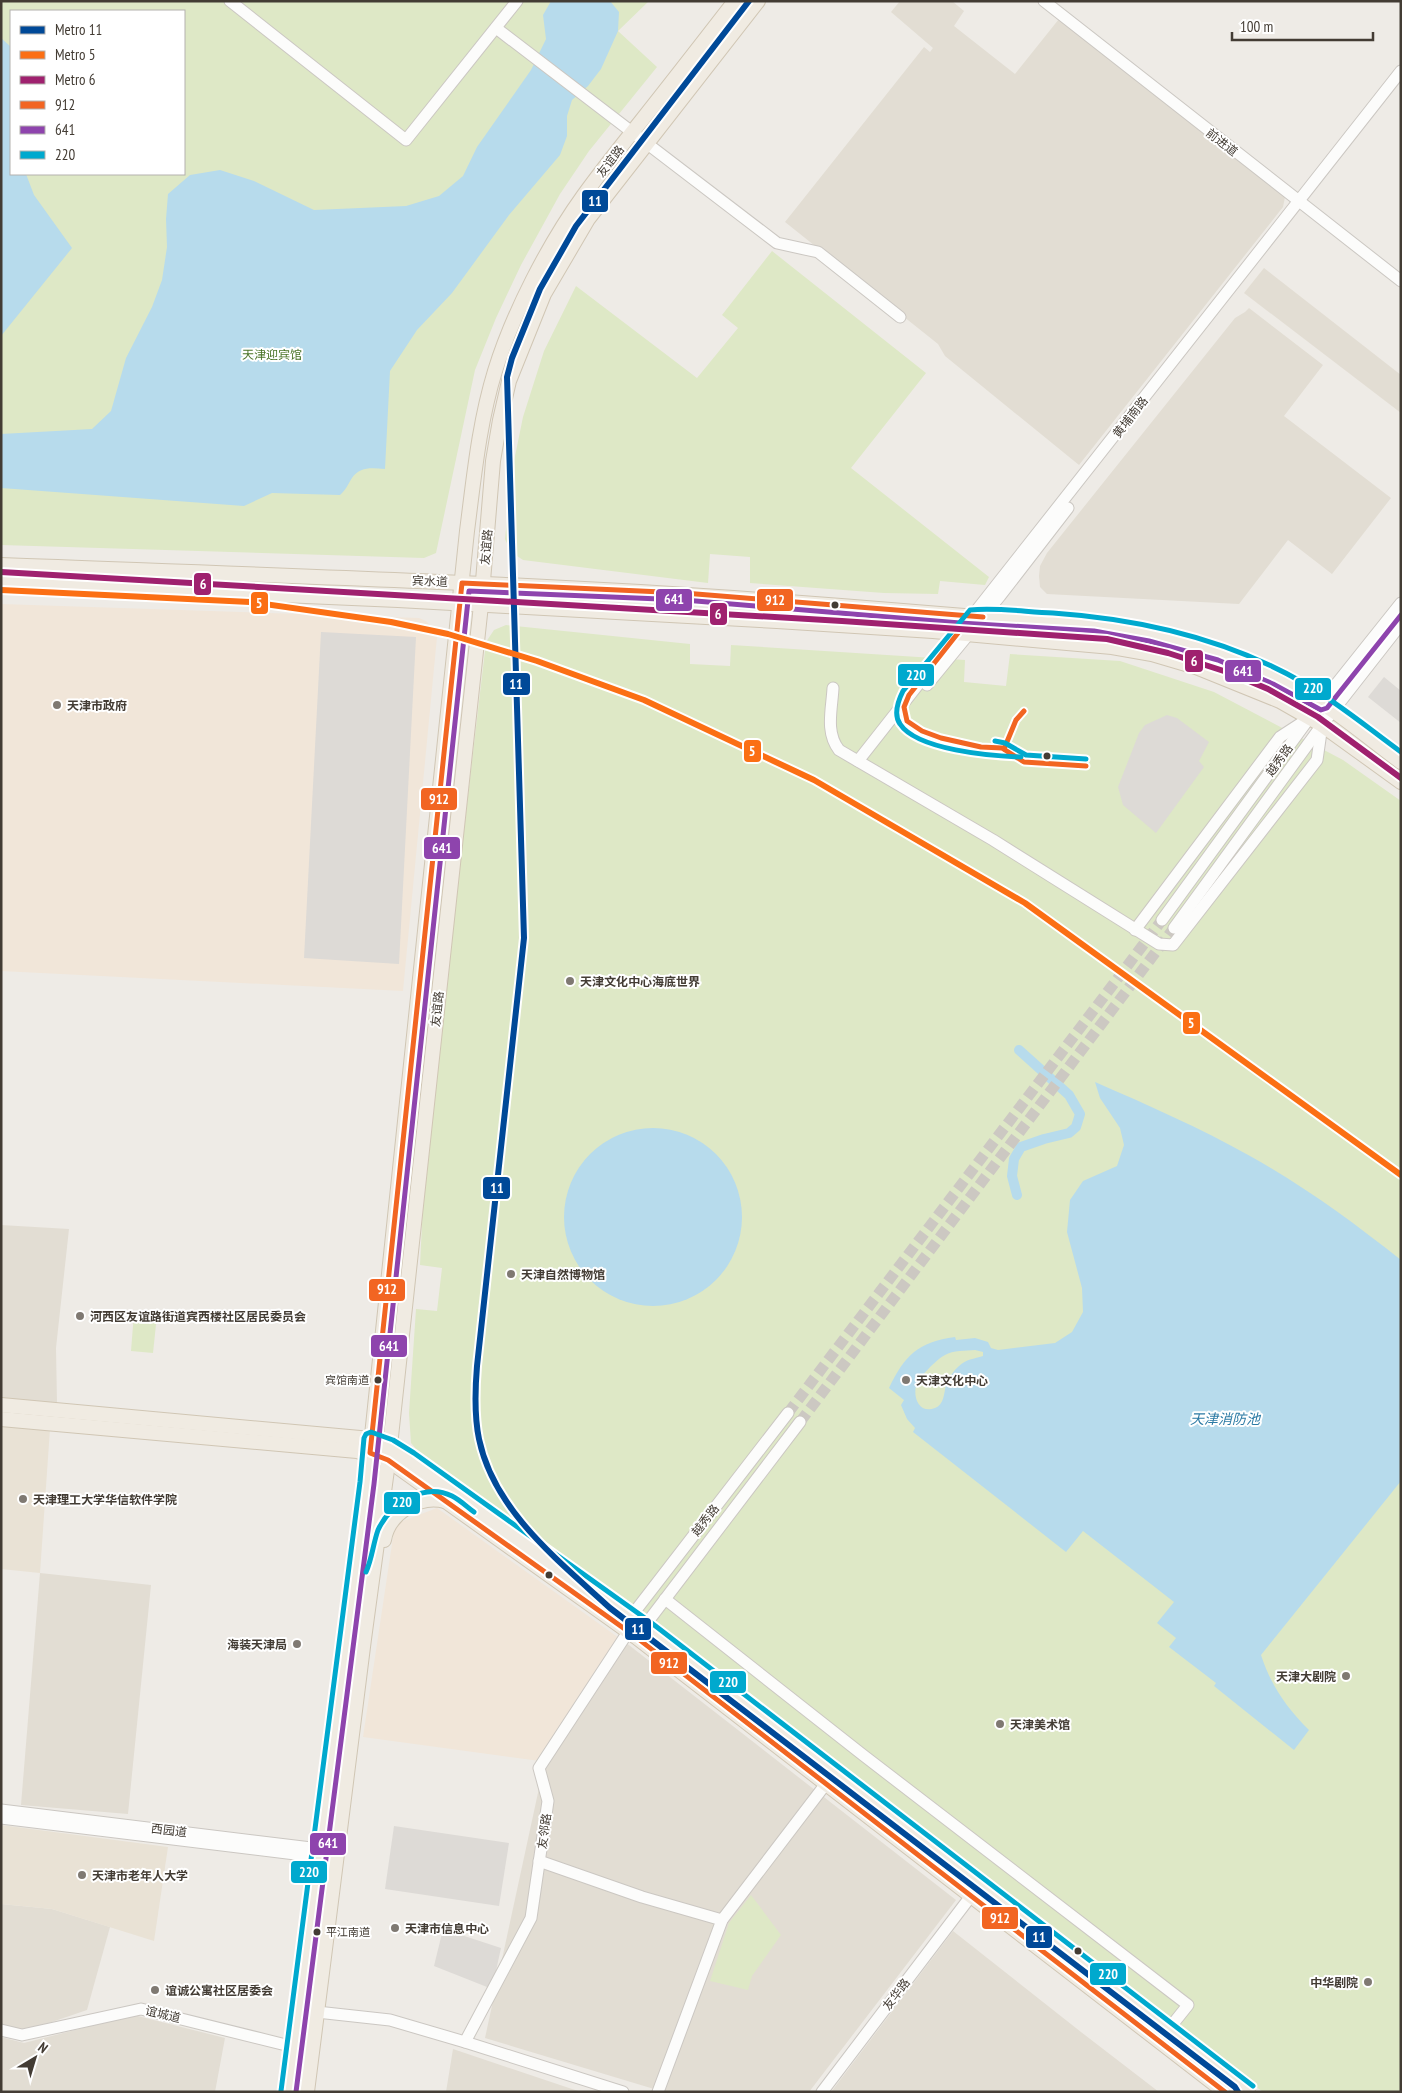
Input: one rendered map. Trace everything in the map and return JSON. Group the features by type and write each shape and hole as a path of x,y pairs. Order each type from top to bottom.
{"main road":[{"name":"友谊路","path":"288,2092 370,1446 462,582 481,426 495,369 531,285 551,248 583,196 736,1"},
{"name":"友谊路","path":"306,2092 389,1453 481,605 494,461 500,420 509,381 544,294 572,244 588,219 758,1"},
{"name":"宾水道","path":"1,565 462,582 684,593 978,617 1096,624 1172,639 1220,654 1261,670 1299,689 1327,707 1401,762"},
{"name":"宾水道","path":"1,583 768,620 1112,647 1152,654 1196,666 1280,701 1316,721 1401,782"},
{"path":"1,1405 370,1446 389,1453 632,1628 1248,2092"},
{"path":"1,1420 357,1450 370,1446"},
{"path":"389,1453 448,1502 632,1628 825,1785 1225,2092"},
{"path":"373,1576 378,1564 384,1536 396,1516 406,1508 424,1501 448,1502"}],"street":[{"path":"230,1 406,140 517,1"},
{"name":"前进道","path":"1044,1 1303,202 1401,272"},
{"name":"前进道","path":"1056,1 1401,281"},
{"path":"496,28 777,243 818,252 900,317"},
{"name":"黄埔南路","path":"1303,202 1401,71"},
{"name":"黄埔南路","path":"862,761 978,617 1303,202 1401,81"},
{"name":"越秀路","path":"1162,920 1327,707 1401,603"},
{"name":"越秀路","path":"1327,707 1401,624"},
{"path":"835,688 831,737 838,750 862,761 993,840 1159,944 1173,945 1317,760 1316,721 1280,737 1136,929"},
{"name":"越秀路","path":"1174,928 1316,721"},
{"name":"越秀路","path":"632,1628 788,1413"},
{"name":"越秀路","path":"632,1628 665,1599 800,1422"},
{"path":"665,1599 863,1755 1188,2005 1168,2030"},
{"name":"友邻路","path":"465,2042 531,1918 548,1801 539,1768 632,1628"},
{"path":"658,2092 722,1920 825,1785"},
{"name":"西园道","path":"1,1810 319,1853"},
{"name":"西园道","path":"1,1818 336,1855"},
{"path":"540,1861 642,1897 722,1920"},
{"name":"友华路","path":"822,2092 971,1896"},
{"name":"谊城道","path":"1,2030 22,2035 141,2009 294,2047"},
{"path":"317,2012 390,2020 623,2092"}],"shaded area":[{"path":"900,1 952,1 964,11 954,26 1015,74 1059,19 1285,197 1283,207 1079,465 945,356 938,344 785,222 924,47 930,52 933,48 891,12"},
{"path":"1264,268 1401,375 1401,413 1244,293"},
{"path":"1249,308 1323,365 1284,416 1391,498 1332,574 1288,540 1239,604 1047,594 1040,587 1039,576 1040,566 1047,553 1235,318"},
{"name":"天津市政府","path":"1,604 419,618 426,621 436,631 437,637 403,991 1,971"},
{"path":"321,632 416,637 399,964 304,958"},
{"path":"1384,677 1401,691 1401,723 1368,697"},
{"path":"1167,715 1177,718 1209,742 1199,761 1204,767 1156,833 1123,805 1118,787 1139,733 1145,725"},
{"path":"1,1225 69,1229 56,1348 57,1403 1,1398"},
{"name":"天津理工大学华信软件学院","path":"1,1425 50,1429 40,1573 1,1569"},
{"path":"437,1508 619,1638 540,1761 363,1737 395,1524"},
{"path":"40,1573 151,1585 128,1814 21,1805"},
{"path":"625,1642 956,1900 809,2092 664,2092 485,2038 544,1765"},
{"name":"天津市老年人大学","path":"1,1825 168,1847 154,1941 52,1909 1,1904"},
{"path":"394,1826 509,1843 499,1906 385,1889"},
{"path":"1,1904 52,1909 110,1927 87,2010 46,2024 21,2029 1,2024"},
{"path":"443,1929 501,1948 492,1989 434,1966"},
{"path":"953,1931 1081,2032 1159,2092 831,2092"},
{"path":"134,2015 225,2038 215,2092 1,2092 1,2037 24,2043"},
{"path":"453,2049 572,2089 582,2092 446,2092"}],"green space":[{"name":"天津迎宾馆","path":"1,1 649,1 618,31 657,67 589,151 560,194 521,265 496,318 475,370 436,553 424,558 1,545"},
{"path":"772,251 926,373 851,468 989,577 985,585 940,581 938,594 884,593 750,583 750,557 710,554 708,583 523,560 511,552 505,539 513,466 523,417 544,351 576,286 697,378 738,328 722,315"},
{"name":"天津文化中心","path":"506,625 690,644 690,664 730,666 731,645 965,660 964,682 1006,686 1010,654 1120,661 1214,692 1343,760 1401,801 1401,2092 1263,2092 671,1633 422,1456 411,1443 409,1413 416,1309 437,1311 442,1268 420,1265 425,1163 486,642 494,630"},
{"path":"134,1313 157,1315 153,1353 131,1351"},
{"path":"751,1895 781,1935 752,1976 748,1990 710,1981 729,1923"}],"water":[{"path":"551,1 610,1 619,12 618,31 601,69 588,86 572,100 567,116 567,136 560,155 509,215 452,293 417,330 390,371 385,469 375,468 359,471 340,495 272,493 244,506 1,488 1,434 92,429 111,411 126,358 152,307 162,280 167,247 166,219 168,194 190,175 220,170 254,181 314,210 406,206 439,196 463,176 477,147 531,70 546,39 543,15"},
{"path":"1,38 10,46 10,175 26,175 34,195 72,248 1,336"},
{"name":"天津消防池","path":"1095,1082 1174,1117 1231,1146 1309,1192 1401,1260 1401,1481 1261,1655 1280,1696 1309,1730 1294,1750 1214,1686 1216,1683 1169,1647 1176,1638 1157,1623 1174,1602 1083,1531 1066,1552 913,1432 915,1428 907,1419 901,1405 904,1400 889,1388 907,1359 914,1352 931,1342 955,1337 956,1340 975,1338 988,1342 991,1348 998,1350 1055,1343 1072,1332 1083,1312 1082,1288 1067,1232 1070,1200 1083,1181 1117,1166 1124,1145 1120,1128 1100,1098","holes":["975,1350 983,1352 983,1356 964,1362 955,1370 947,1382 943,1398 938,1406 925,1409 919,1404 915,1391 916,1386 924,1373 938,1360 948,1353 956,1351"]},
{"path":"644,1128 662,1128 695,1138 710,1148 722,1160 732,1175 738,1191 742,1217 738,1243 732,1259 722,1274 710,1286 695,1296 679,1302 662,1306 644,1306 611,1296 596,1286 584,1274 574,1259 568,1243 564,1226 564,1208 574,1175 584,1160 596,1148 611,1138 627,1132"}],"waterway":[{"path":"1017,1195 1012,1176 1014,1159 1021,1147 1069,1133 1076,1127 1080,1114 1069,1095 1019,1050"}],"tunnel":[{"path":"788,1413 1162,920"},
{"path":"800,1422 1174,928"}],"metro line":[{"name":"11","path":"749,1 576,226 540,289 512,358 507,377 524,938 477,1366 475,1402 479,1439 487,1465 499,1489 514,1512 550,1553 610,1608 1235,2087 1238,2092"},
{"name":"6","path":"1,572 842,621 1107,639 1168,653 1230,673 1268,689 1318,717 1401,778"},
{"name":"5","path":"1,590 250,602 391,622 448,634 537,661 644,700 814,780 1025,903 1401,1175"}],"transit line":[{"name":"912","path":"983,617 684,593 462,583 370,1453 388,1460 636,1637 1225,2092"},
{"name":"641","path":"296,2092 374,1484 469,591 684,600 960,623 1094,631 1149,641 1218,660 1273,684 1321,710 1327,708 1401,615"},
{"name":"220","path":"1021,757 974,753 938,746 909,733 898,720 897,708 903,691 970,610 1011,610 1118,620 1181,633 1212,642 1273,667 1302,682 1340,707 1401,752"},
{"name":"912","path":"958,633 909,695 904,707 907,721 922,731 941,738 981,747 1002,748 1024,762 1086,766"},
{"name":"912","path":"1004,749 1016,720 1024,711"},
{"name":"220","path":"995,741 1005,743 1026,755 1086,759"},
{"name":"220","path":"281,2091 360,1482 364,1438 366,1434 371,1432 393,1440 414,1453 649,1621 1253,2086"},
{"name":"220","path":"366,1572 378,1530 383,1520 399,1504 409,1498 419,1494 441,1492 452,1496 474,1512"}],"place":[{"name":"天津市政府","path":"57,705"},
{"name":"天津文化中心海底世界","path":"570,981"},
{"name":"天津自然博物馆","path":"511,1274"},
{"name":"河西区友谊路街道宾西楼社区居民委员会","path":"80,1316"},
{"name":"宾馆南道","path":"378,1380"},
{"name":"天津文化中心","path":"906,1380"},
{"name":"天津理工大学华信软件学院","path":"23,1499"},
{"name":"海装天津局","path":"297,1644"},
{"name":"天津大剧院","path":"1346,1676"},
{"name":"天津美术馆","path":"1000,1724"},
{"name":"天津市老年人大学","path":"82,1875"},
{"name":"天津市信息中心","path":"395,1928"},
{"name":"平江南道","path":"317,1932"},
{"name":"中华剧院","path":"1368,1982"},
{"name":"谊诚公寓社区居委会","path":"155,1990"}]}
